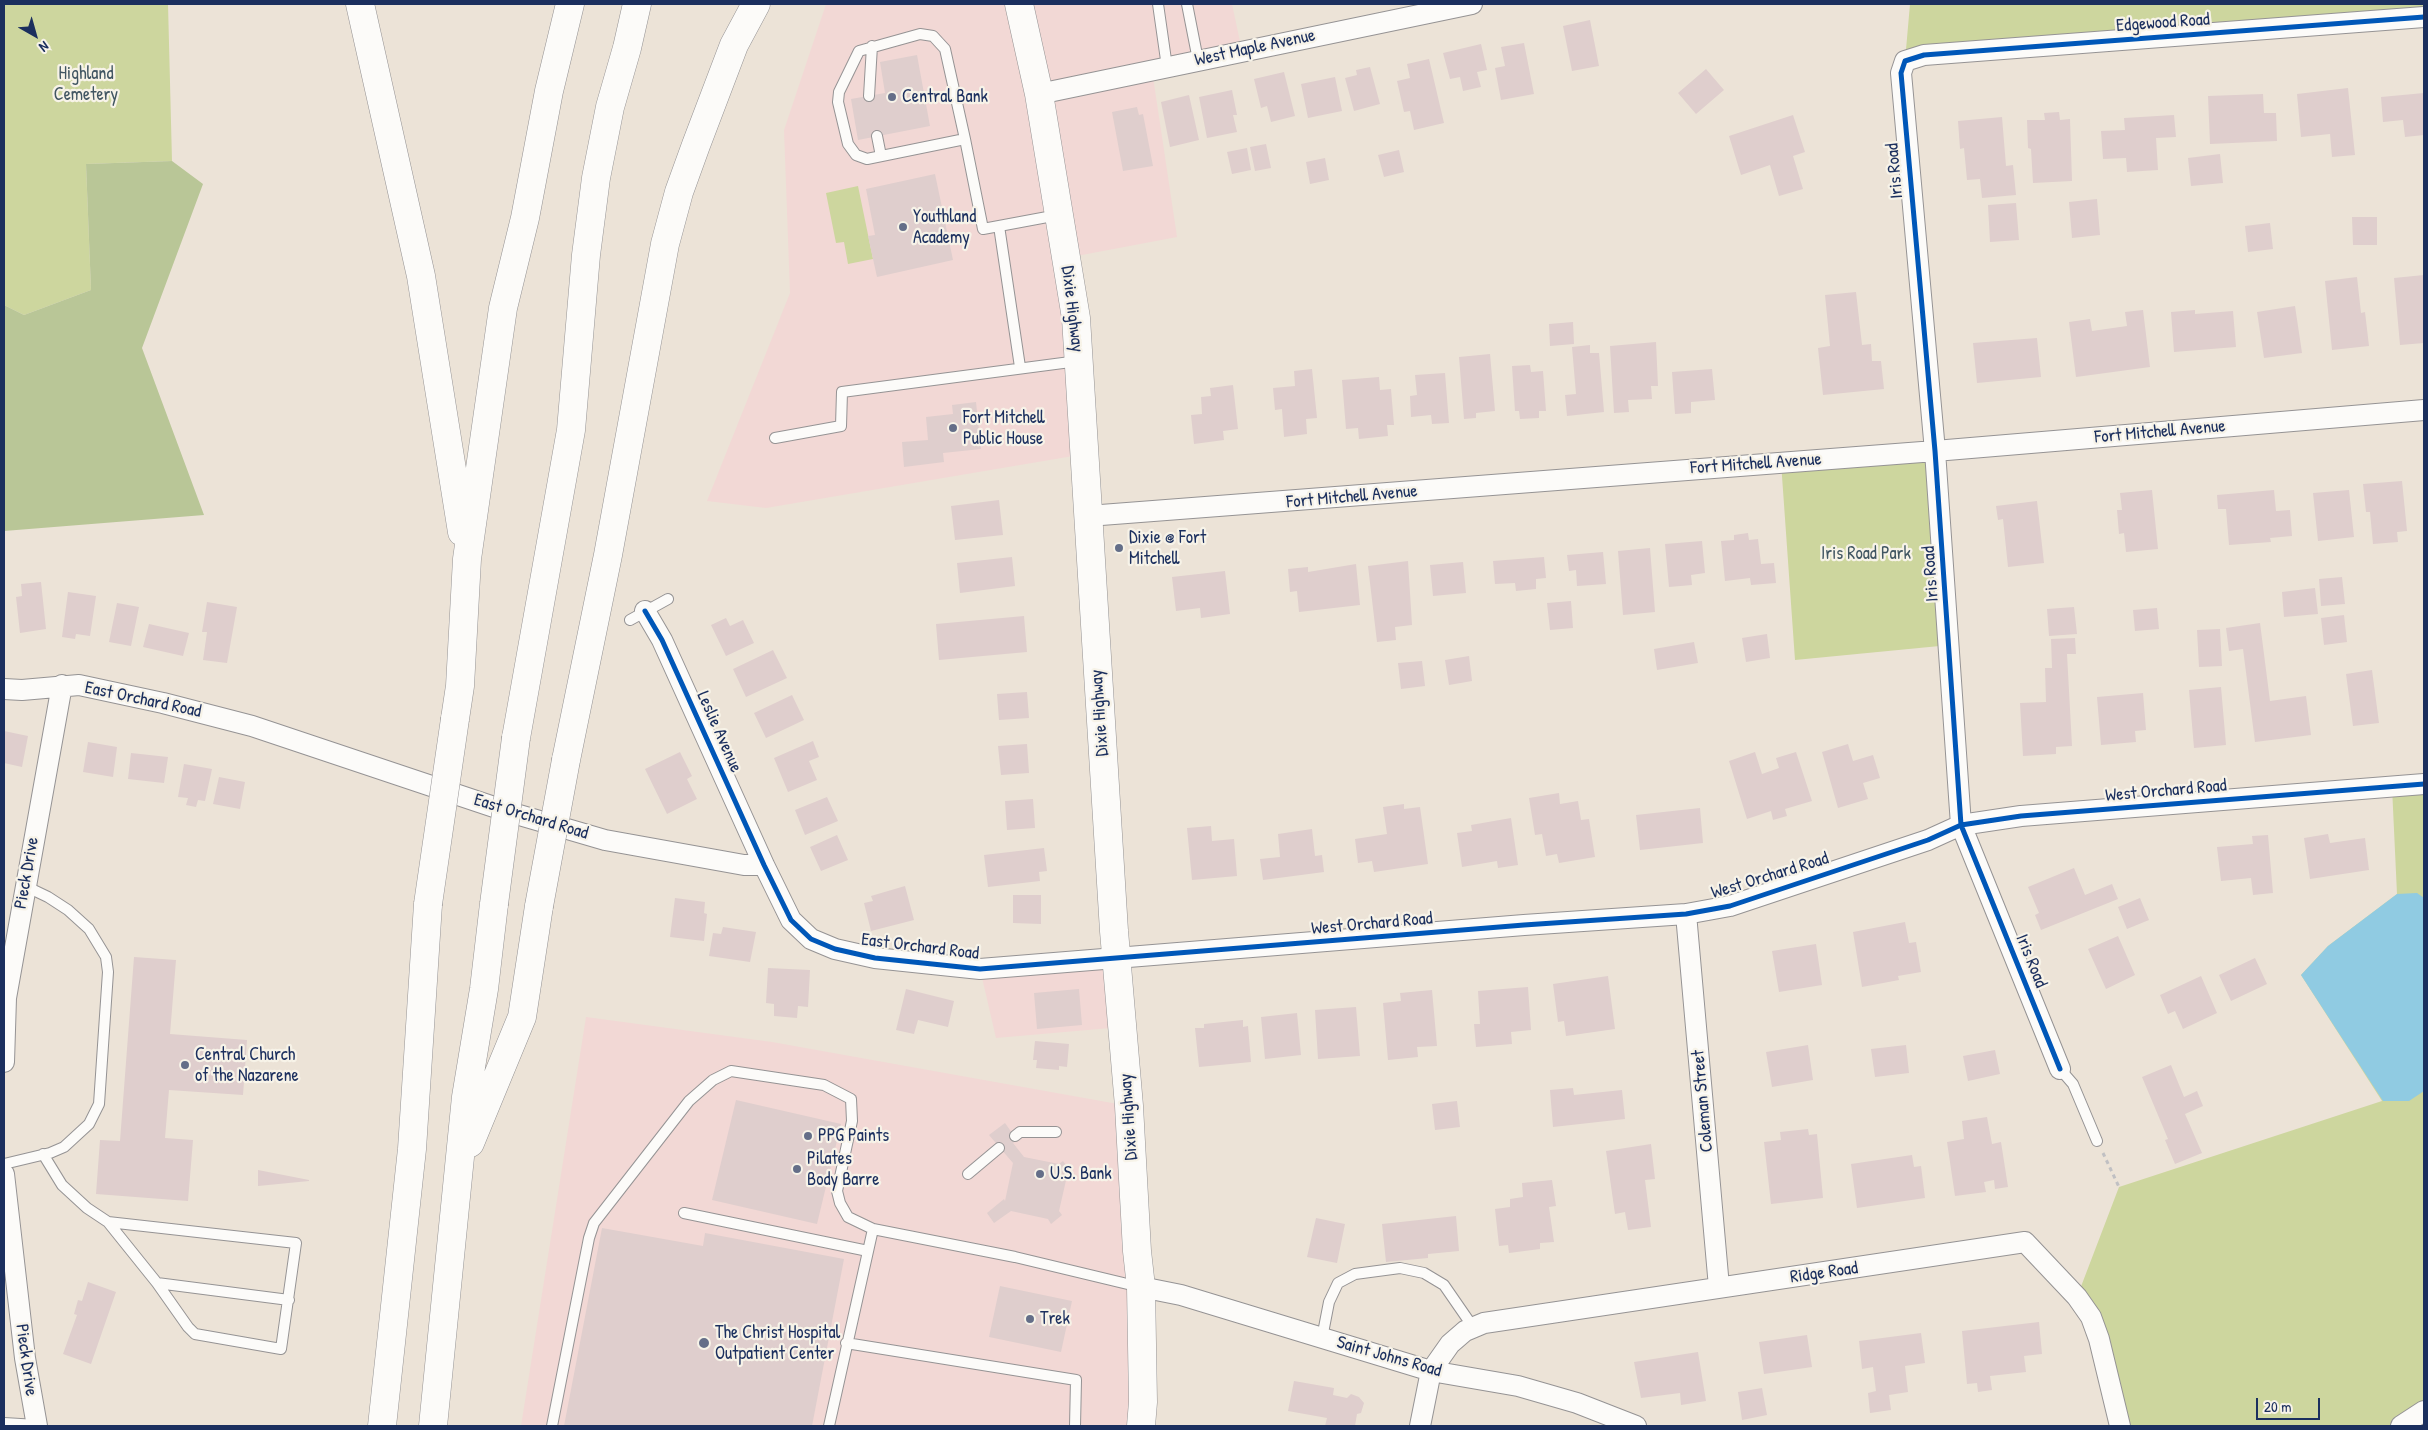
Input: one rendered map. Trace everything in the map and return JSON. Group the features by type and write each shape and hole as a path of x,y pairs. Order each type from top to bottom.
{"main road":[{"path":"360,4 421,276 467,559"},
{"path":"382,1426 412,1149 428,904 460,686 467,559 503,308 525,218 549,91 570,4"},
{"path":"433,1426 466,1098 484,989 516,738 571,430 586,255 596,178 610,107 637,4"},
{"path":"460,1167 522,1017 539,906 566,760 608,555 665,244 679,192 696,145 734,45 756,4"},
{"name":"Dixie Highway","path":"1019,4 1039,94 1076,318 1116,960 1141,1287 1143,1402 1141,1426"}],"street":[{"name":"West Maple Avenue","path":"1039,94 1472,4"},
{"name":"Edgewood Road","path":"1905,61 1924,54 2424,17"},
{"name":"Iris Road","path":"1905,61 1901,72 1935,451 1961,825 2060,1068"},
{"name":"Fort Mitchell Avenue","path":"1088,516 1935,451 2424,410"},
{"name":"Leslie Avenue","path":"637,616 662,640 764,865"},
{"name":"Pieck Drive","path":"4,1062 6,998 62,685"},
{"name":"East Orchard Road","path":"4,689 22,690 79,685 163,702 252,726 509,812 605,840 744,865 764,865 792,920 811,939 835,949 875,958 980,969 1116,960"},
{"name":"West Orchard Road","path":"1116,960 1524,925 1686,914 1730,906 1928,840 1961,825 2021,816 2424,784"},
{"name":"Coleman Street","path":"1686,914 1719,1287"},
{"name":"Pieck Drive","path":"4,1174 25,1358 37,1426"},
{"name":"Ridge Road","path":"1431,1371 1450,1344 1465,1331 1484,1322 2026,1242 2077,1297 2091,1317 2099,1339 2120,1426"},
{"name":"Saint Johns Road","path":"1141,1287 1181,1296 1431,1371 1535,1391 1577,1402 1636,1426"},
{"path":"1420,1426 1431,1371"},
{"path":"2401,1426 2424,1411"}],"lane":[{"path":"1158,4 1168,67"},
{"path":"1188,4 1198,60"},
{"path":"965,139 881,156 867,158 856,155 848,144 838,102 839,92 859,51 920,34 932,36 946,49 965,139 983,229 1059,214"},
{"path":"869,96 872,46"},
{"path":"877,136 881,156"},
{"path":"999,226 1020,367"},
{"path":"775,438 841,426 842,392 1079,360"},
{"path":"637,616 668,599"},
{"path":"4,1164 64,1147 78,1137 90,1124 99,1104 108,972 106,956 89,929 68,910 48,897 25,886"},
{"path":"2060,1068 2073,1084 2097,1141"},
{"path":"552,1426 589,1238 594,1223 689,1101 713,1080 731,1071 824,1085 851,1099 852,1121 837,1191 840,1203 848,1217 873,1229 1015,1257 1141,1287"},
{"path":"1015,1136 1020,1132 1056,1132"},
{"path":"968,1174 998,1148"},
{"path":"43,1154 62,1185 87,1208 108,1222 157,1283 194,1334 281,1349 296,1243 108,1222"},
{"path":"684,1213 868,1252"},
{"path":"829,1426 846,1343 873,1229"},
{"path":"1322,1338 1329,1302 1338,1283 1355,1274 1400,1268 1424,1273 1444,1285 1473,1327"},
{"path":"157,1283 289,1300"},
{"path":"846,1343 1076,1380 1075,1426"},
{"path":"4,1423 37,1426"}],"path":[{"path":"2097,1141 2119,1187"}],"shaded area":[{"path":"826,4 1232,4 1242,51 1152,70 1177,237 1066,258 1085,454 766,508 707,501 790,293 784,130"},
{"path":"1116,960 1122,1027 996,1038 980,969"},
{"path":"586,1017 772,1042 1129,1106 1141,1426 521,1426"}],"green space":[{"name":"Highland Cemetery","path":"4,4 168,4 172,161 86,164 91,290 24,315 4,305"},
{"path":"1910,4 2424,4 2424,17 1905,61"},
{"path":"172,161 203,184 142,348 204,515 4,531 4,305 24,315 91,290 86,164"},
{"path":"858,186 873,259 848,264 844,242 836,243 826,193"},
{"name":"Iris Road Park","path":"1935,451 1950,645 1795,660 1781,462"},
{"path":"2424,784 2424,1426 2120,1426 2077,1297 2119,1187 2382,1101 2301,975 2328,946 2397,894 2392,787"}],"water":[{"path":"2417,893 2424,898 2424,1091 2409,1101 2383,1101 2301,975 2328,946 2397,894"}],"building":[{"path":"1590,20 1599,66 1572,71 1563,26"},
{"path":"1524,43 1534,94 1501,100 1495,68 1505,66 1501,47"},
{"path":"1481,44 1487,70 1477,72 1481,87 1463,91 1460,77 1450,79 1443,53"},
{"name":"Central Bank","path":"917,55 930,126 858,140 851,99 885,93 880,62"},
{"path":"1429,59 1444,123 1414,130 1410,111 1404,112 1397,81 1410,78 1407,64"},
{"path":"1370,67 1380,104 1354,111 1345,78 1357,75 1356,70"},
{"path":"1706,69 1724,90 1696,114 1678,93"},
{"path":"1284,72 1295,116 1271,122 1267,106 1261,108 1254,79"},
{"path":"1335,77 1342,111 1308,118 1301,84"},
{"path":"2348,88 2355,155 2332,157 2330,134 2301,137 2297,94"},
{"path":"1232,90 1237,115 1233,115 1237,132 1207,138 1199,97"},
{"path":"2424,93 2424,135 2405,137 2403,120 2383,122 2381,97"},
{"path":"2263,94 2264,113 2276,113 2277,141 2210,144 2208,96"},
{"path":"1189,95 1199,140 1170,147 1161,102"},
{"path":"1137,107 1139,115 1143,114 1153,166 1123,171 1112,112"},
{"path":"2059,112 2060,120 2070,119 2072,181 2033,183 2031,149 2028,148 2027,120 2045,120 2044,113"},
{"path":"1793,115 1805,152 1793,156 1803,189 1779,196 1770,165 1741,175 1729,136"},
{"path":"2174,115 2176,137 2156,138 2158,170 2127,172 2126,158 2103,159 2101,131 2125,130 2124,118"},
{"path":"2002,117 2006,166 2013,165 2016,195 1982,198 1980,179 1967,180 1964,148 1960,149 1958,121"},
{"path":"1266,144 1271,168 1255,171 1250,147"},
{"path":"1247,148 1251,170 1232,174 1227,152"},
{"path":"1399,150 1404,172 1384,177 1378,155"},
{"path":"2220,154 2223,183 2191,186 2188,158"},
{"path":"1325,158 1329,180 1310,184 1306,162"},
{"path":"935,174 953,260 877,277 868,236 875,235 866,189"},
{"path":"2097,199 2100,235 2072,238 2069,202"},
{"path":"2016,203 2019,240 1990,242 1988,205"},
{"path":"2352,217 2377,217 2377,245 2353,245"},
{"path":"2270,223 2273,249 2248,252 2245,226"},
{"path":"2424,275 2424,343 2400,345 2394,278"},
{"path":"2357,277 2361,313 2365,312 2369,346 2332,350 2325,281"},
{"path":"1856,292 1862,345 1871,344 1872,361 1881,361 1884,389 1823,395 1818,348 1830,346 1825,295"},
{"path":"2295,306 2302,353 2264,358 2257,312"},
{"path":"2143,310 2150,367 2076,377 2069,322 2090,319 2092,331 2127,326 2125,312"},
{"path":"2195,310 2195,314 2233,311 2236,347 2174,352 2171,312"},
{"path":"1573,322 1574,344 1550,346 1549,324"},
{"path":"2037,338 2041,377 1977,383 1973,343"},
{"path":"1656,342 1658,386 1651,386 1652,399 1628,400 1629,412 1614,413 1610,346"},
{"path":"1590,345 1590,353 1599,353 1604,412 1567,416 1565,395 1576,394 1572,347"},
{"path":"1490,354 1495,411 1476,413 1476,418 1464,419 1459,357"},
{"path":"1530,365 1531,372 1543,371 1546,411 1539,411 1539,418 1520,419 1519,411 1515,411 1512,366"},
{"path":"1312,369 1317,418 1306,419 1307,434 1284,437 1282,409 1275,410 1273,388 1295,386 1294,371"},
{"path":"1712,369 1715,400 1691,402 1691,413 1675,414 1672,372"},
{"path":"1445,373 1449,423 1432,424 1431,415 1411,417 1410,396 1417,395 1415,375"},
{"path":"1379,377 1380,390 1391,389 1394,425 1387,425 1388,436 1359,439 1358,428 1346,429 1342,380"},
{"path":"1233,385 1238,429 1223,431 1224,440 1194,444 1191,415 1202,414 1201,397 1211,396 1210,388"},
{"name":"Fort Mitchell Public House","path":"976,402 981,449 943,453 944,462 904,467 902,442 928,440 926,417 953,414 952,405"},
{"path":"2402,481 2407,531 2397,532 2398,542 2373,544 2370,512 2366,512 2363,484"},
{"path":"2152,490 2158,549 2126,552 2124,533 2119,534 2117,510 2122,510 2120,493"},
{"path":"2274,490 2276,511 2290,510 2292,536 2270,538 2271,542 2229,545 2226,509 2218,509 2217,495"},
{"path":"2349,490 2354,537 2318,541 2313,493"},
{"path":"999,500 1003,535 955,540 951,506"},
{"path":"2037,501 2044,563 2008,567 2003,519 1998,520 1996,506"},
{"path":"1748,533 1749,540 1758,539 1761,564 1774,563 1776,583 1751,585 1750,578 1725,581 1721,541 1734,540 1734,535"},
{"path":"1702,541 1705,573 1691,575 1692,585 1669,587 1665,544"},
{"path":"1650,548 1655,612 1623,615 1618,551"},
{"path":"1603,552 1606,584 1577,586 1576,570 1569,571 1567,555"},
{"path":"1012,557 1015,586 960,593 957,563"},
{"path":"1544,557 1546,578 1536,579 1536,589 1516,591 1515,583 1495,584 1493,561"},
{"path":"1408,561 1412,625 1395,627 1396,640 1377,642 1368,566"},
{"path":"1463,562 1466,593 1433,596 1430,565"},
{"path":"1356,564 1360,605 1299,612 1297,591 1290,592 1288,569 1308,567 1308,572"},
{"path":"1225,571 1230,614 1201,618 1200,608 1176,611 1172,577"},
{"path":"2342,577 2345,604 2321,606 2319,579"},
{"path":"41,582 46,629 20,633 16,597 22,596 21,584"},
{"path":"2315,588 2318,614 2284,617 2282,592"},
{"path":"68,592 96,596 90,636 76,634 75,639 62,637"},
{"path":"1571,601 1573,628 1550,630 1547,603"},
{"path":"207,602 237,607 227,663 203,660 207,632 202,632"},
{"path":"117,603 139,607 131,646 109,642"},
{"path":"2074,607 2077,634 2049,636 2047,609"},
{"path":"2157,608 2159,629 2135,631 2133,610"},
{"path":"2344,615 2347,642 2324,645 2321,618"},
{"path":"1024,616 1027,652 939,660 936,624"},
{"path":"726,618 730,626 743,620 754,643 726,656 711,625"},
{"path":"2260,623 2270,701 2306,696 2311,735 2255,742 2243,649 2229,651 2226,628"},
{"path":"149,624 189,633 183,656 143,647"},
{"path":"2220,629 2222,666 2199,667 2197,630"},
{"path":"1767,634 1770,658 1746,662 1742,638"},
{"path":"2075,638 2076,654 2067,654 2072,746 2056,747 2056,754 2023,756 2020,703 2046,702 2045,668 2052,668 2051,639"},
{"path":"1694,642 1698,663 1657,670 1654,649"},
{"path":"773,650 787,678 746,697 733,669"},
{"path":"1469,656 1472,681 1449,685 1445,660"},
{"path":"1422,661 1425,686 1401,689 1398,663"},
{"path":"2372,670 2379,723 2353,726 2346,674"},
{"path":"2221,687 2226,745 2194,748 2189,690"},
{"path":"1027,692 1029,718 999,720 997,694"},
{"path":"2143,693 2146,730 2135,731 2136,742 2101,745 2097,697"},
{"path":"792,695 804,720 766,738 754,713"},
{"path":"4,731 28,736 22,767 4,763"},
{"path":"813,741 819,757 809,761 817,780 788,792 774,758"},
{"path":"88,742 117,747 113,777 83,772"},
{"path":"1027,744 1029,773 1001,775 998,746"},
{"path":"1848,744 1853,761 1873,755 1880,778 1863,783 1868,799 1838,808 1822,752"},
{"path":"680,752 692,776 687,779 697,799 667,814 645,769"},
{"path":"1755,752 1762,774 1779,768 1776,758 1796,752 1812,801 1785,809 1787,816 1773,820 1771,811 1747,819 1729,761"},
{"path":"131,753 168,757 164,783 128,779"},
{"path":"184,764 212,769 205,801 198,800 196,807 186,805 188,798 178,797"},
{"path":"219,777 245,782 240,809 213,804"},
{"path":"1559,793 1560,804 1578,801 1581,820 1589,819 1595,857 1559,863 1557,854 1546,856 1542,834 1535,835 1529,798"},
{"path":"827,797 838,821 805,835 795,810"},
{"path":"1033,799 1035,828 1007,830 1005,801"},
{"path":"1404,804 1404,809 1420,807 1428,864 1374,872 1372,861 1358,863 1355,839 1387,834 1383,807"},
{"path":"1700,808 1703,843 1640,850 1636,815"},
{"path":"1511,818 1518,865 1498,868 1497,861 1462,867 1457,833 1472,831 1471,825"},
{"path":"1211,826 1212,841 1234,839 1237,876 1192,880 1187,828"},
{"path":"1312,829 1315,856 1322,855 1324,872 1263,880 1260,859 1280,857 1278,834"},
{"path":"2328,834 2330,843 2365,838 2369,870 2310,879 2304,838"},
{"path":"837,835 848,860 821,871 810,847"},
{"path":"2268,835 2273,893 2253,895 2251,878 2221,881 2217,847 2253,844 2252,836"},
{"path":"1044,848 1047,871 1039,872 1040,881 988,887 984,855"},
{"path":"2074,868 2085,895 2112,884 2118,899 2041,930 2035,915 2039,913 2028,887"},
{"path":"905,886 914,920 871,931 864,903 873,901 871,896"},
{"path":"1013,895 1041,895 1041,924 1013,923"},
{"path":"675,898 705,902 704,913 707,914 704,941 670,937"},
{"path":"2140,898 2149,920 2127,929 2118,907"},
{"path":"1905,922 1909,943 1916,942 1921,972 1898,976 1899,980 1862,987 1853,932"},
{"path":"723,927 756,932 750,962 709,956 713,933 721,934"},
{"path":"2118,936 2135,975 2106,989 2088,949"},
{"path":"1816,944 1822,985 1779,992 1772,951"},
{"name":"Central Church of the Nazarene","path":"134,957 176,960 170,1034 247,1040 243,1095 169,1090 165,1138 193,1140 188,1201 96,1194 100,1140 120,1141"},
{"path":"2255,958 2267,984 2231,1001 2219,975"},
{"path":"768,968 810,970 808,1007 798,1006 797,1018 774,1016 774,1004 766,1003"},
{"path":"1608,976 1615,1029 1566,1036 1564,1021 1558,1022 1553,984"},
{"path":"2201,976 2217,1013 2183,1029 2175,1011 2168,1014 2160,995"},
{"path":"1528,987 1531,1030 1511,1032 1512,1044 1476,1047 1474,1024 1480,1024 1478,991"},
{"path":"906,989 954,1001 948,1027 918,1020 914,1034 896,1030"},
{"path":"1079,989 1082,1025 1037,1029 1034,993"},
{"path":"1432,990 1437,1046 1417,1047 1418,1057 1388,1060 1383,1003 1401,1001 1400,993"},
{"path":"1356,1007 1360,1056 1318,1059 1315,1010"},
{"path":"1297,1013 1301,1055 1265,1059 1261,1017"},
{"path":"1243,1020 1243,1027 1248,1026 1251,1062 1199,1067 1195,1028 1204,1028 1204,1024"},
{"path":"1035,1041 1069,1044 1067,1067 1059,1066 1059,1070 1036,1068 1037,1060 1033,1060"},
{"path":"1808,1045 1813,1080 1772,1087 1766,1052"},
{"path":"1906,1045 1909,1073 1875,1077 1871,1049"},
{"path":"1995,1050 2000,1074 1968,1081 1963,1056"},
{"path":"2171,1065 2184,1097 2197,1091 2203,1106 2185,1114 2202,1153 2175,1164 2165,1140 2168,1139 2142,1077"},
{"path":"1573,1088 1574,1095 1622,1090 1625,1119 1553,1127 1550,1090"},
{"path":"736,1100 841,1124 817,1224 712,1200"},
{"path":"1457,1101 1460,1127 1435,1130 1432,1104"},
{"path":"1987,1117 1992,1144 2001,1142 2008,1187 1995,1189 1994,1180 1984,1182 1986,1192 1955,1196 1947,1142 1964,1139 1962,1121"},
{"name":"U.S. Bank","path":"1005,1123 1017,1140 1013,1143 1024,1157 1059,1164 1063,1161 1071,1172 1067,1176 1059,1211 1062,1215 1051,1224 1048,1219 1011,1211 994,1223 987,1213 1004,1199 1005,1201 1013,1163 989,1135"},
{"path":"1808,1129 1809,1135 1817,1134 1823,1198 1771,1204 1764,1142 1781,1140 1780,1132"},
{"path":"1651,1144 1655,1179 1645,1180 1651,1227 1628,1230 1625,1212 1615,1214 1606,1151"},
{"path":"1912,1155 1914,1167 1921,1166 1925,1198 1857,1208 1851,1164"},
{"path":"258,1170 309,1180 309,1181 258,1186"},
{"path":"1552,1180 1556,1206 1549,1207 1554,1242 1540,1243 1540,1249 1509,1253 1508,1245 1499,1246 1495,1209 1510,1207 1510,1199 1523,1197 1522,1183"},
{"path":"1456,1216 1459,1251 1428,1254 1428,1258 1386,1262 1382,1224"},
{"path":"1316,1218 1345,1224 1337,1263 1307,1257"},
{"name":"The Christ Hospital Outpatient Center","path":"602,1228 703,1246 705,1233 844,1259 812,1426 564,1426"},
{"path":"88,1282 116,1292 91,1364 63,1354 77,1315 74,1314 78,1300 82,1301"},
{"name":"Trek","path":"1000,1286 1072,1301 1061,1352 989,1337"},
{"path":"2039,1322 2042,1354 2024,1356 2026,1372 1990,1376 1992,1390 1978,1392 1977,1383 1967,1384 1962,1331"},
{"path":"1921,1333 1925,1363 1905,1366 1908,1392 1889,1395 1891,1410 1870,1413 1868,1393 1876,1391 1873,1367 1862,1369 1859,1341"},
{"path":"1807,1335 1812,1367 1764,1374 1759,1342"},
{"path":"1698,1352 1706,1401 1681,1405 1680,1393 1641,1398 1634,1362"},
{"path":"1294,1381 1334,1388 1333,1395 1347,1398 1351,1394 1359,1397 1364,1403 1361,1413 1357,1414 1355,1426 1325,1426 1327,1418 1288,1411"},
{"path":"1762,1388 1767,1415 1742,1420 1738,1392"}],"cycle path":[{"path":"2060,1069 1961,825 1935,451 1901,73 1905,61 1924,55 2424,17"},
{"path":"645,611 662,640 764,865 791,920 811,939 835,949 875,958 980,969 1524,925 1686,914 1730,906 1928,840 1961,825 2021,816 2424,784"}],"place":[{"name":"Central Bank","path":"892,97"},
{"name":"Youthland Academy","path":"903,227"},
{"name":"Fort Mitchell Public House","path":"953,428"},
{"name":"Dixie @ Fort Mitchell","path":"1119,548"},
{"name":"Central Church of the Nazarene","path":"185,1065"},
{"name":"PPG Paints","path":"808,1136"},
{"name":"Pilates Body Barre","path":"797,1169"},
{"name":"U.S. Bank","path":"1040,1174"},
{"name":"Trek","path":"1030,1319"},
{"name":"The Christ Hospital Outpatient Center","path":"704,1343"}]}
